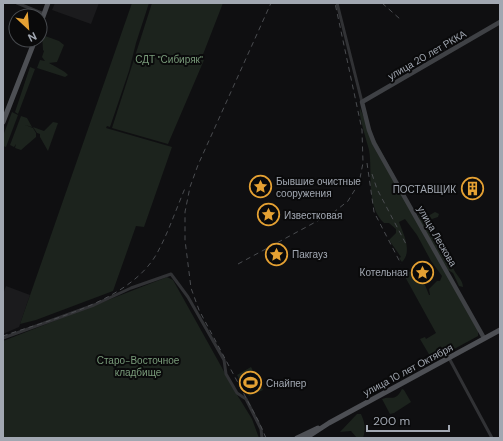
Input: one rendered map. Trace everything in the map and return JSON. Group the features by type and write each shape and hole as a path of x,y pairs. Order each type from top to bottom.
{"main road":[{"name":"улица 20 лет РККА","path":"362,102 500,22"},
{"path":"3,122 31,48"},
{"name":"улица Лескова","path":"362,102 374,143 484,338"},
{"name":"улица 10 лет Октября","path":"306,438 325,426 500,330"},
{"name":"улица 10 лет Октября","path":"297,438 325,426"}],"street":[{"path":"17,3 29,8"},
{"name":"улица Лескова","path":"337,3 362,102"},
{"path":"3,338 94,305 131,288 171,274 188,297 224,360 225,372 236,392 246,399 261,429 262,438"},
{"path":"449,358 492,438"}],"shaded area":[{"path":"55,3 99,3 91,24 52,10"},
{"path":"6,286 30,295 19,327 3,334 3,294"}],"green space":[{"path":"132,3 149,3 129,71 110,127 107,126 106,128 172,147 144,227 136,226 113,291 36,320 20,324"},
{"name":"СДТ \"Сибиряк\"","path":"152,3 223,3 202,57 204,60 168,144 112,128"},
{"path":"48,37 59,41 64,45 57,62 49,63 68,75 65,77 37,68 40,60 45,61 42,57 43,48 48,48"},
{"path":"30,67 35,69 18,114 15,112"},
{"path":"360,108 366,123 478,330 478,336 434,360 428,358 430,356 420,339 425,337 426,339 436,333 403,273 414,271 425,285 429,295 429,289 437,281 440,281 442,276 431,261 417,235 405,219 399,222 405,237 407,248 407,253 402,262 399,258 401,257 389,240 396,233 396,229 389,223 384,223 378,216 374,207 371,188 369,150 361,122"},
{"path":"12,112 18,115 6,147 3,146 3,136"},
{"path":"21,116 27,118 32,127 25,125 33,128 36,133 36,137 21,150 15,148 16,144 14,147 10,145"},
{"path":"53,122 58,123 48,151 40,137 40,134 37,133 33,127 44,131"},
{"path":"417,211 428,216 435,212 439,214 438,217 432,219 430,225 454,271 462,282 463,287 459,286 453,273 448,270 420,221"},
{"name":"Старо-Восточное кладбище","path":"167,277 173,280 252,419 259,438 3,438 3,341"},
{"name":"Снайпер","path":"251,367 263,390 249,396 237,375"},
{"path":"402,389 411,402 390,414 382,399 397,396"},
{"path":"357,414 361,414 364,423 365,432 363,438 357,438 351,431 340,432"}],"railway":[{"path":"266,438 259,422 199,310 191,288 185,240 185,212 190,187 198,165 271,3"},
{"path":"238,264 334,212 348,201 359,183 363,163 362,130 335,3"},
{"path":"382,3 400,19"},
{"path":"367,163 374,212 401,264"},
{"path":"372,174 377,189 406,244"},
{"path":"3,336 87,307 108,297 127,285 143,271 156,255 186,186"}],"place":[{"name":"Бывшие очистные сооружения","path":"261,187"},
{"name":"ПОСТАВЩИК","path":"472,189"},
{"name":"Известковая","path":"268,215"},
{"name":"Пакгауз","path":"276,254"},
{"name":"Котельная","path":"423,272"},
{"name":"Снайпер","path":"250,383"}]}
